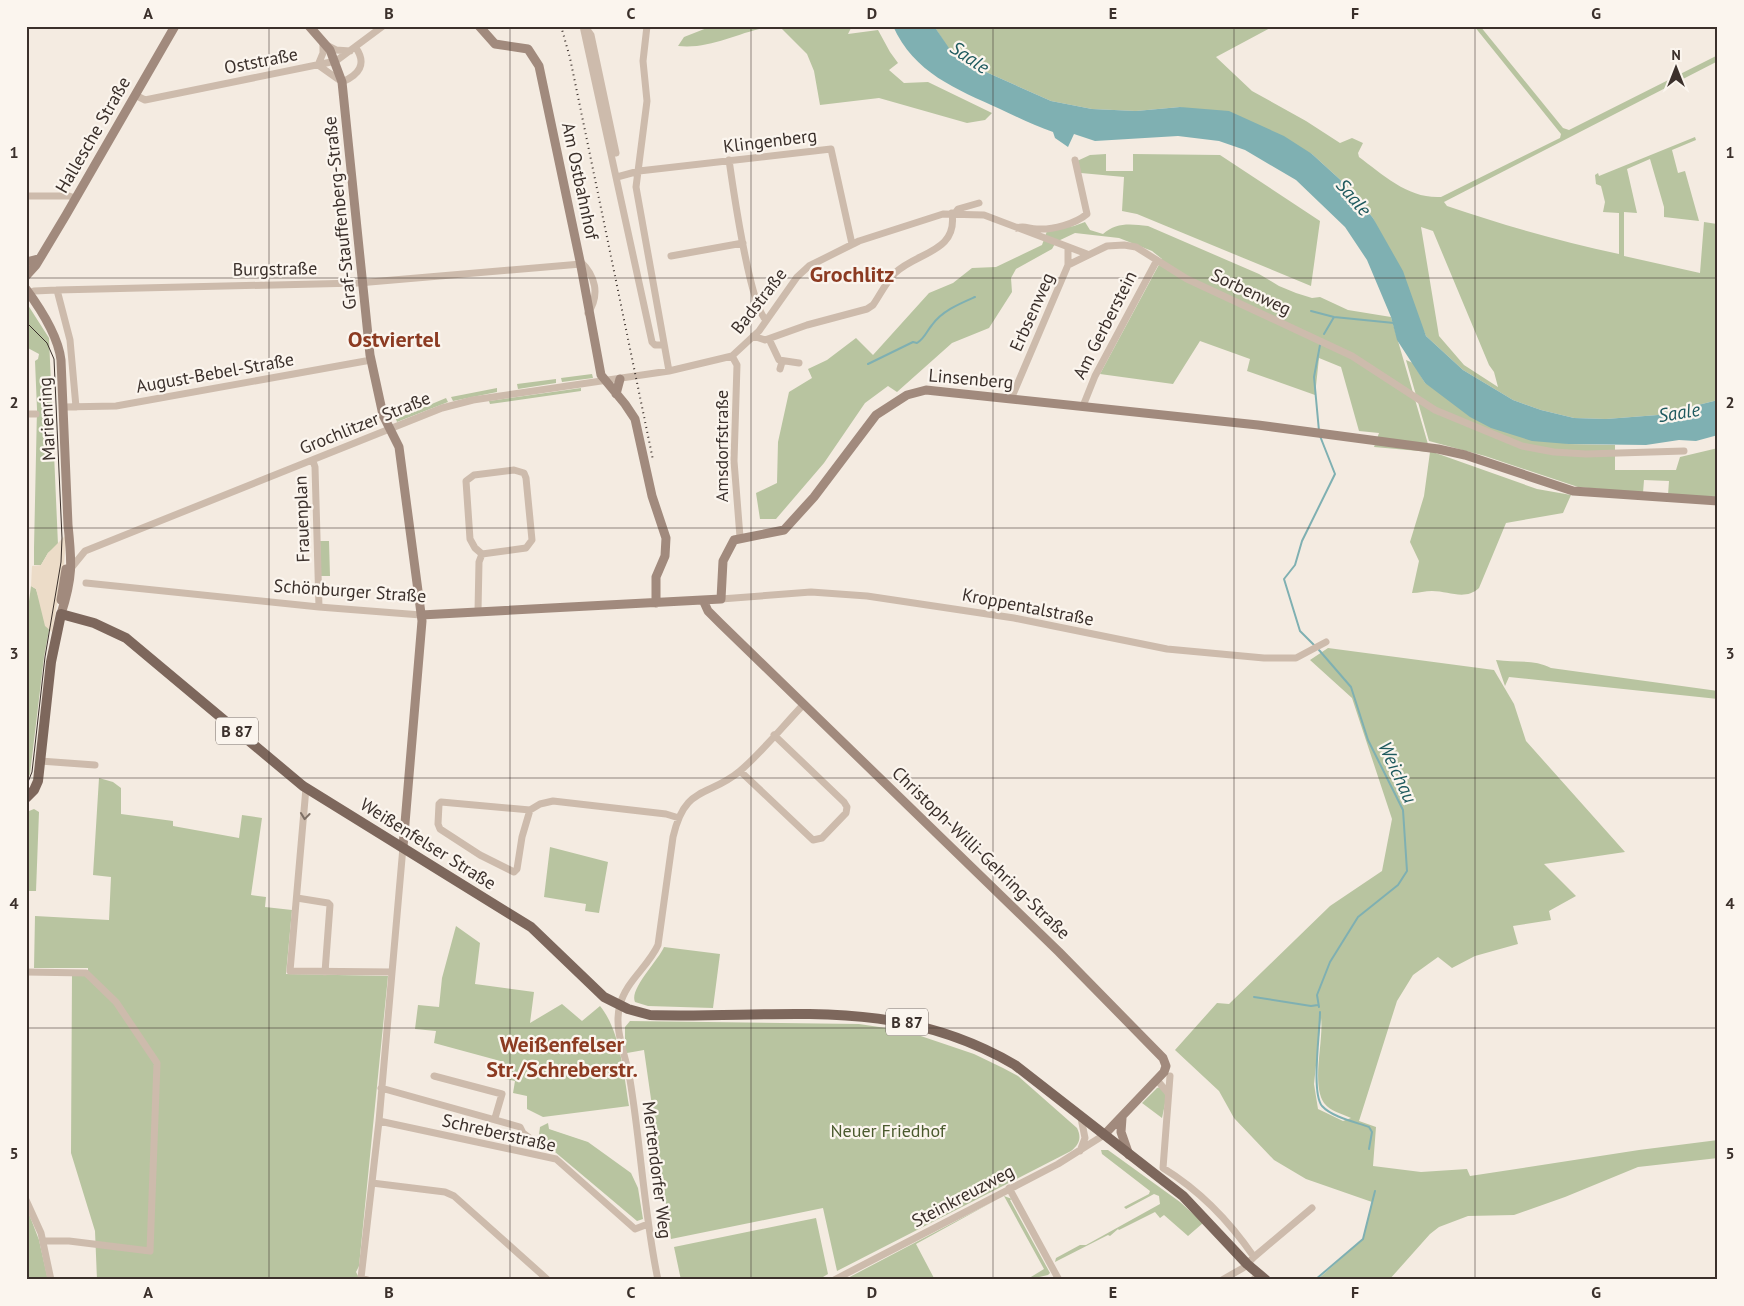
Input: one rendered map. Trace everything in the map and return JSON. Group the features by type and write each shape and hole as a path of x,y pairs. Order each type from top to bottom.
{"main road":[{"name":"Hallesche Straße","path":"26,276 75,198 175,26"},
{"name":"Graf-Stauffenberg-Straße","path":"309,26 325,43 336,61 342,82 371,360 388,425 399,446 421,614 421,642 403,848"},
{"name":"Am Ostbahnhof","path":"479,26 495,44 522,47 533,54 539,66 580,262 588,313 601,375 604,381"},
{"path":"26,262 38,259"},
{"path":"26,269 26,276"},
{"name":"Marienring","path":"29,293 38,304 38,309 58,348 63,407 69,534"},
{"path":"616,394 620,379"},
{"path":"604,381 635,420 652,496 666,538 666,552 656,577 656,603"},
{"name":"Linsenberg","path":"740,537 784,530 814,497 876,415 907,395 932,390 1287,429 1451,451 1572,491 1718,501"},
{"path":"26,798 37,784 51,662 74,563 69,534"},
{"path":"61,614 69,534"},
{"path":"703,600 721,599 722,561 732,542 740,537"},
{"name":"Schönburger Straße","path":"421,614 703,600"},
{"name":"Christoph-Willi-Gehring-Straße","path":"703,600 710,613 1059,952 1161,1055 1166,1066 1122,1118 1104,1135"},
{"name":"Weißenfelser Straße","path":"61,614 94,623 126,638 306,788 531,928 599,993 620,1006 635,1012 658,1015 804,1013 905,1021 949,1034 1015,1065 1081,1118"},
{"name":"B 87","path":"1081,1118 1198,1210 1251,1260 1259,1278"},
{"path":"1122,1118 1121,1132 1129,1155"}],"street":[{"name":"Oststraße","path":"135,94 145,100 336,61 383,26"},
{"path":"584,26 652,342 655,345 664,345"},
{"path":"646,26 643,61 647,101 637,194 669,371"},
{"path":"325,43 336,50 353,50 361,57 360,71 342,82 318,65 325,43"},
{"name":"Klingenberg","path":"617,178 639,171 831,148 852,244"},
{"path":"728,160 742,243 759,310 766,320"},
{"name":"Badstraße","path":"669,371 732,356 754,336 804,270 852,244 936,216 954,213 984,215 1017,229 1025,226 1044,229 1066,224 1087,214 1075,160"},
{"path":"26,196 68,196 75,198"},
{"name":"Badstraße","path":"954,213 958,209 979,203"},
{"path":"754,336 760,341 769,339 807,325 868,309 880,296 896,272 938,248 950,236 954,226 954,213"},
{"path":"1017,229 1051,239 1068,248 1087,254"},
{"path":"671,256 742,243"},
{"name":"Sorbenweg","path":"1068,265 1087,254 1107,246 1124,244 1140,249 1195,283 1352,356 1447,416 1522,446 1538,450 1586,454 1684,451"},
{"path":"1068,248 1068,265"},
{"name":"Am Gerberstein","path":"1083,406 1095,376 1157,260"},
{"name":"Burgstraße","path":"29,293 57,290 362,282 580,262"},
{"name":"Erbsenweg","path":"1011,399 1068,265"},
{"name":"Marienring","path":"57,290 70,340 76,407"},
{"path":"769,339 781,366 799,362"},
{"name":"Amsdorfstraße","path":"732,356 737,365 734,461 740,537"},
{"name":"August-Bebel-Straße","path":"63,407 116,406 371,360"},
{"name":"Grochlitzer Straße","path":"74,563 85,551 313,461 388,425 467,402 669,371"},
{"path":"26,414 36,414"},
{"name":"Frauenplan","path":"313,461 315,468 319,607"},
{"path":"519,470 526,478 532,540 526,548 482,554 475,548 470,538 466,480 474,475 519,470"},
{"path":"72,543 78,549 85,551"},
{"path":"478,611 479,562 482,554"},
{"name":"Schönburger Straße","path":"86,583 319,607 421,614"},
{"name":"Kroppentalstraße","path":"721,599 811,592 867,596 1014,618 1167,649 1264,658 1296,658 1326,642"},
{"path":"620,1006 628,986 651,960 658,945 673,837 679,818 693,798 740,772 804,704"},
{"path":"740,772 813,840 822,838 846,813 847,807 844,802 774,735"},
{"path":"40,761 96,765"},
{"path":"306,788 290,971 392,972"},
{"path":"530,810 522,837 517,869 514,872 473,850 440,829 438,824 439,804 442,802 530,810 540,804 553,801 666,814 679,818"},
{"path":"364,1279 403,848"},
{"path":"297,898 328,903 330,905 325,972"},
{"path":"26,972 83,972 90,975 120,1007 157,1064 150,1251 69,1240 43,1241"},
{"name":"Mertendorfer Weg","path":"620,1006 618,1025 630,1080 648,1224 658,1280"},
{"path":"434,1076 502,1094 495,1118"},
{"path":"1170,1076 1163,1168 1183,1180 1230,1225 1251,1260"},
{"path":"1156,1080 1168,1093"},
{"path":"381,1088 495,1118 520,1127 523,1133 532,1139"},
{"path":"1080,1152 1085,1138 1081,1118"},
{"name":"Schreberstraße","path":"378,1121 556,1159 635,1229 648,1224"},
{"name":"Steinkreuzweg","path":"834,1280 1080,1152 1104,1135"},
{"path":"372,1183 445,1192 454,1196 548,1280"},
{"path":"1009,1188 1059,1280"},
{"path":"26,1200 43,1241 51,1280"},
{"path":"1222,1280 1251,1260 1312,1208"}],"green space":[{"path":"712,26 779,26 704,45 678,46 684,37"},
{"path":"779,26 852,26 848,34 878,30 898,63 889,70 904,83 928,82 992,113 985,120 967,123 879,98 820,105 814,71 807,54"},
{"path":"934,26 1274,26 1216,57 1252,91 1306,121 1340,143 1352,138 1363,143 1358,153 1359,157 1407,190 1429,197 1441,197 1560,138 1561,134 1474,26 1480,26 1563,128 1569,130 1718,55 1718,61 1444,202 1447,206 1511,226 1619,254 1619,213 1603,212 1605,202 1601,186 1596,184 1595,175 1598,173 1599,176 1695,137 1696,140 1672,150 1678,173 1685,171 1699,221 1664,217 1664,207 1650,159 1627,169 1637,213 1624,212 1624,256 1700,273 1704,222 1717,224 1718,400 1658,415 1606,419 1574,418 1541,410 1513,400 1463,370 1426,336 1373,218 1346,185 1312,154 1180,107 1136,111 1092,109 1051,101 977,68 950,51","holes":["1421,227 1433,231 1489,365 1494,372 1498,387 1464,365 1439,336"]},
{"path":"1106,154 1106,171 1133,171 1133,154 1220,155 1320,221 1311,286 1137,214 1122,211 1124,177 1081,173 1077,161 1090,155"},
{"path":"1085,222 1090,230 1103,234 1118,226 1130,224 1148,226 1259,274 1279,286 1296,293 1312,298 1320,297 1348,310 1391,317 1430,451 1537,489 1571,495 1563,513 1506,523 1479,588 1474,592 1462,595 1438,591 1412,593 1419,561 1410,542 1424,496 1430,452 1374,447 1379,433 1359,431 1341,367 1319,358 1315,395 1247,371 1250,359 1200,341 1173,384 1100,374 1162,259 1152,251 1119,238 1075,233 1056,242 1052,249 1016,269 1011,278 1012,292 989,328 952,343 897,392 888,386 865,403 824,463 776,519 760,519 756,493 777,483 778,442 789,392 812,378 808,369 827,360 856,338 873,355 929,293 953,283 972,268 996,267 1042,245 1047,231"},
{"path":"26,302 49,338 58,545 48,553 41,565 34,565 37,409 35,361 38,359 39,354 26,347"},
{"path":"1406,360 1413,363 1425,383 1568,444 1615,445 1615,470 1676,470 1680,457 1718,448 1718,497 1668,495 1669,481 1644,480 1643,493 1578,487 1485,456 1429,441"},
{"path":"592,374 593,378 562,382 561,378"},
{"path":"556,379 556,383 518,389 517,384"},
{"path":"497,388 497,392 453,401 451,397"},
{"path":"581,388 581,391 490,404 489,401"},
{"path":"446,398 448,402 397,422 396,419"},
{"path":"320,541 329,541 330,576 321,576"},
{"path":"31,586 36,589 49,630 30,774 26,784 26,624"},
{"path":"1328,648 1494,670 1514,704 1526,741 1625,852 1544,864 1576,896 1549,911 1551,920 1513,926 1518,944 1475,956 1452,968 1438,957 1413,975 1397,1001 1359,1121 1376,1127 1373,1166 1421,1172 1467,1169 1470,1176 1718,1140 1718,1158 1638,1167 1565,1197 1514,1215 1468,1216 1439,1227 1430,1234 1389,1280 1317,1280 1363,1239 1372,1202 1306,1179 1274,1160 1234,1118 1219,1091 1175,1050 1217,1003 1229,1004 1330,906 1382,871 1392,819 1352,698 1310,660","holes":["1321,1018 1318,1074 1320,1095 1329,1108 1351,1118 1343,1121 1318,1109 1314,1084"]},
{"path":"1496,660 1531,662 1551,668 1718,691 1718,699 1509,677 1505,686"},
{"path":"99,778 113,782 121,788 121,814 173,821 173,826 239,838 242,815 262,818 251,895 266,897 265,907 292,910 286,974 388,976 359,1266 356,1272 360,1280 97,1280 95,1231 71,1153 72,973 88,974 88,968 34,968 35,916 109,920 111,877 93,875"},
{"path":"34,809 39,812 36,891 26,891 29,811"},
{"path":"550,847 608,862 599,913 585,911 586,904 544,897"},
{"path":"456,926 480,943 475,984 534,992 530,1023 562,1004 582,1021 600,1006 607,1016 617,1040 629,1106 543,1117 527,1109 527,1096 513,1093 515,1081 500,1078 504,1062 434,1043 436,1031 415,1029 418,1005 439,1007 442,978"},
{"path":"664,947 720,954 713,1008 648,1006 635,1002 636,990"},
{"name":"Neuer Friedhof","path":"630,1021 859,1024 906,1031 974,1054 1018,1076 1077,1128 1079,1141 1071,1151 837,1271 823,1208 671,1239 644,1050 627,1053 625,1049 625,1027"},
{"path":"1160,1087 1164,1090 1166,1099 1162,1118 1142,1103"},
{"path":"548,1123 549,1129 588,1142 631,1173 638,1188 643,1219 637,1221 555,1152 537,1149 540,1127"},
{"path":"1101,1150 1108,1150 1180,1202 1203,1223 1188,1236 1164,1215 1160,1218 1155,1212 1055,1262 1056,1258 1080,1245 1086,1245 1160,1204 1159,1196 1154,1194 1126,1209 1124,1207 1149,1194 1150,1191 1102,1154"},
{"path":"1004,1196 1012,1199 1010,1200 1050,1273 1048,1275 1026,1280 1044,1269"},
{"path":"996,1200 916,1244 935,1280 844,1280"},
{"path":"26,1206 39,1240 48,1280 26,1280"},
{"path":"816,1218 828,1274 818,1280 681,1280 674,1247"}],"shaded area":[{"path":"66,535 64,566 52,632 45,626 36,589 31,586 32,566 41,565 48,553"}],"water":[{"name":"Saale","path":"893,26 934,26 951,51 977,68 1051,101 1092,109 1136,111 1180,107 1229,111 1284,136 1312,154 1346,185 1373,218 1403,271 1426,336 1463,370 1513,400 1541,410 1574,418 1606,419 1658,415 1718,400 1718,435 1696,441 1679,440 1646,445 1568,444 1532,441 1491,428 1470,417 1425,383 1397,340 1391,317 1367,260 1345,227 1296,180 1245,150 1219,141 1178,136 1095,141 1074,134 1068,147 1055,138 1053,132 968,94 938,78 912,56"}],"waterway":[{"path":"868,364 913,342 917,343 936,320 951,308 975,297"},
{"name":"Weichau","path":"1311,311 1334,317 1394,323"},
{"name":"Weichau","path":"1324,334 1334,317"},
{"name":"Weichau","path":"1319,431 1314,377 1320,345"},
{"name":"Weichau","path":"1314,645 1300,631 1284,579 1295,565 1302,541 1335,474 1320,436"},
{"name":"Weichau","path":"1319,650 1351,687 1368,740 1403,810 1407,871 1398,885 1358,917 1330,962 1317,995 1319,1007"},
{"path":"1254,997 1311,1006 1318,1005"},
{"name":"Weichau","path":"1320,1012 1317,1061 1319,1099 1326,1110 1344,1119 1369,1127 1372,1132 1369,1149"},
{"name":"Weichau","path":"1315,1280 1363,1239 1375,1191"}],"tram line":[{"path":"26,322 47,343 54,359 62,538 61,562 45,657 32,772 26,787"}],"railway":[{"path":"561,26 570,58 653,460"}],"district":[{"name":"Grochlitz","path":"852,274"},
{"name":"Ostviertel","path":"394,339"},
{"name":"Weißenfelser Str./Schreberstr.","path":"562,1056"}]}
